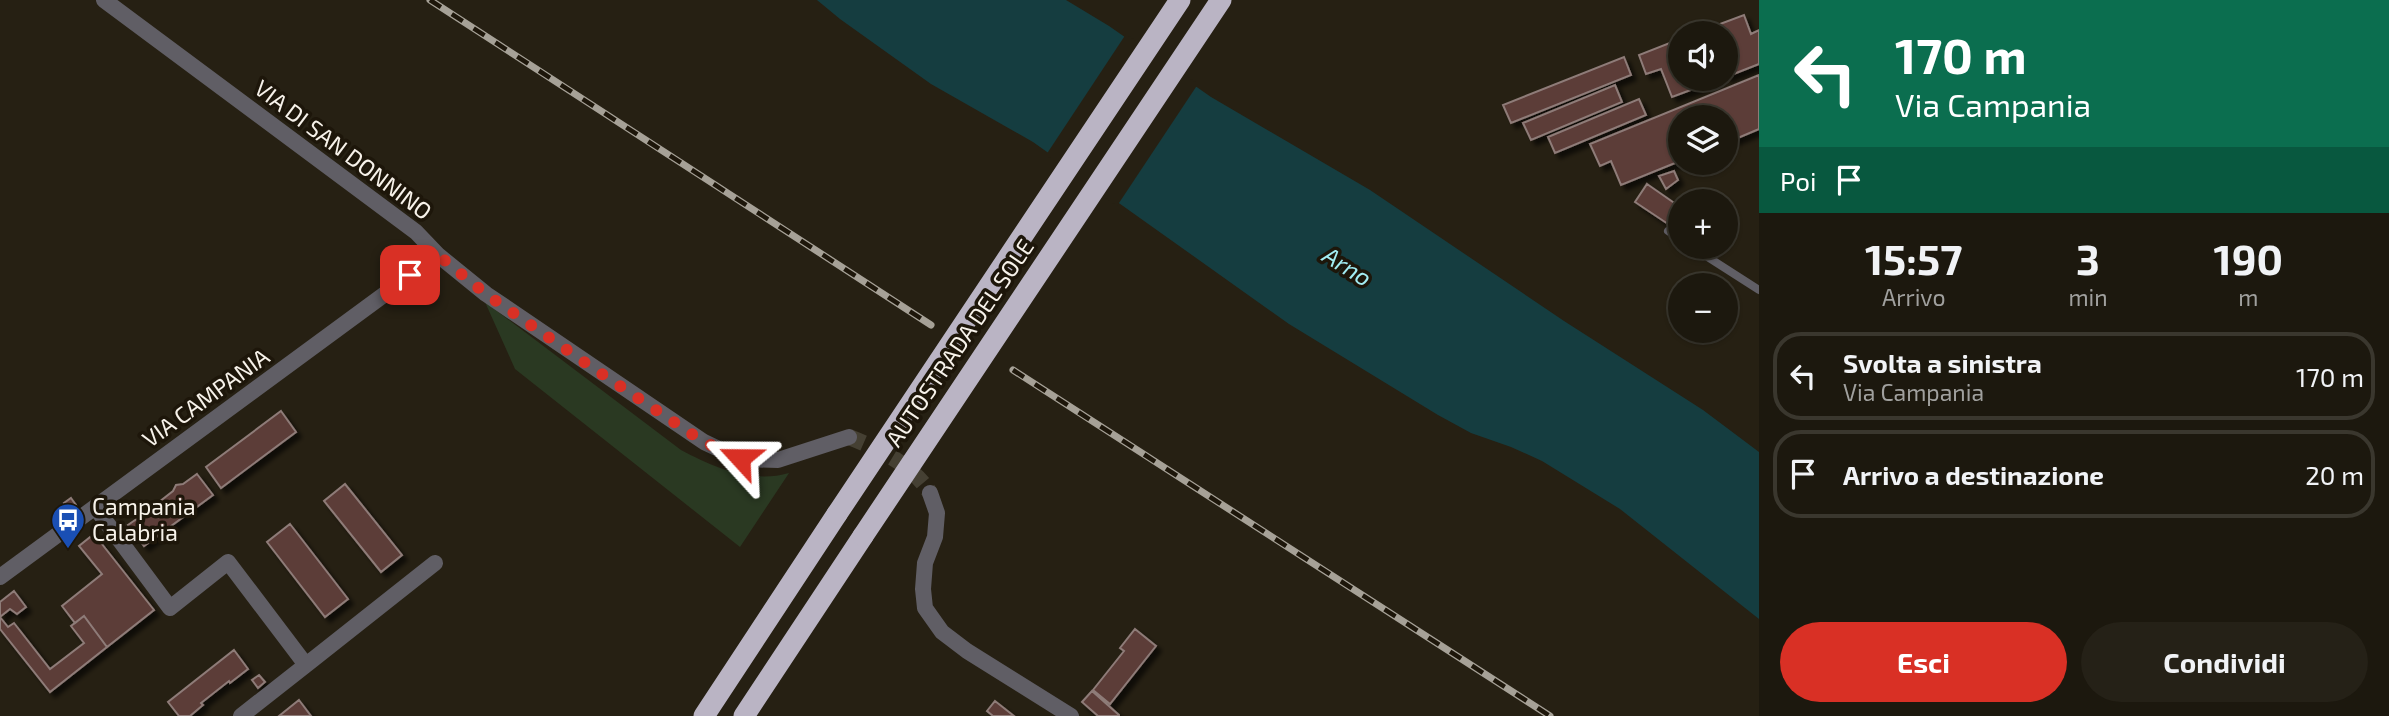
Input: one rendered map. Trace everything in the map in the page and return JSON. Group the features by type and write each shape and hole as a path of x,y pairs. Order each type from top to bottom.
{"highway":[{"name":"AUTOSTRADA DEL SOLE","path":"704,716 1180,0"},
{"name":"AUTOSTRADA DEL SOLE","path":"744,716 1221,0"}],"street":[{"name":"VIA DI SAN DONNINO","path":"104,0 416,232 438,255 486,294 704,442 740,458 778,460 849,437"},
{"name":"VIA CAMPANIA","path":"0,577 438,255"},
{"path":"930,493 937,513 935,537 925,563 925,608 942,632 959,645 1071,716"},
{"path":"95,507 170,608 228,562 306,665"},
{"path":"241,716 435,563"}],"lane":[{"path":"1711,259 1759,290"}],"green space":[{"path":"485,302 681,450 719,468 747,475 775,476 789,473 740,547 515,369"}],"water":[{"name":"Arno","path":"817,0 1066,0 1109,26 1211,97 1370,190 1564,321 1703,410 1759,452 1759,619 1620,509 1542,461 1471,433 1438,415 1289,324 1033,142 931,84"}],"pier":[{"path":"1126,34 1198,84 1117,206 1046,155"}],"building":[{"path":"1744,15 1751,34 1759,30 1759,64 1738,72 1738,21 1728,21"},
{"path":"1668,44 1668,87 1661,69 1646,74 1639,55"},
{"path":"1624,57 1631,75 1511,123 1503,105"},
{"path":"1759,75 1759,129 1738,138 1738,105 1686,105 1720,91 1738,91 1738,84"},
{"path":"1615,85 1622,102 1531,140 1523,123"},
{"path":"1670,91 1688,91 1672,97"},
{"path":"1639,99 1646,115 1555,153 1548,137"},
{"path":"1668,112 1668,166 1621,185 1611,161 1600,166 1590,144"},
{"path":"1668,173 1676,175 1678,180 1666,189 1659,176"},
{"path":"1647,184 1668,199 1668,224 1635,202"},
{"path":"281,411 296,432 221,488 206,467"},
{"path":"197,474 213,495 144,546 128,525 141,516 143,508 150,509 173,491 176,485 183,484"},
{"path":"345,484 402,555 381,572 324,501"},
{"path":"71,498 76,505 69,510 64,503"},
{"path":"290,524 348,599 325,617 267,542"},
{"path":"94,534 154,610 107,647 84,616 75,623 62,606 102,574 79,546"},
{"path":"14,591 26,607 17,614 10,609 0,617 0,602"},
{"path":"84,616 107,647 50,692 0,629 0,617 8,627 14,623 50,669 84,643 71,626"},
{"path":"1135,629 1156,646 1110,704 1093,690 1124,651 1120,648"},
{"path":"234,650 248,669 201,703 203,705 190,716 179,716 168,702"},
{"path":"259,675 265,682 258,688 252,680"},
{"path":"1092,691 1119,716 1098,716 1082,702"},
{"path":"299,700 311,716 279,716"},
{"path":"995,701 1014,716 993,716 987,711"}],"tunnel":[{"path":"849,437 905,466 930,493"}],"railway":[{"path":"430,0 931,325"},
{"path":"1013,370 1550,716"}],"place":[{"name":"Campania Calabria","path":"68,550"}],"route":[{"path":"410,275 438,255 486,294 590,366 704,442 740,458"}]}
